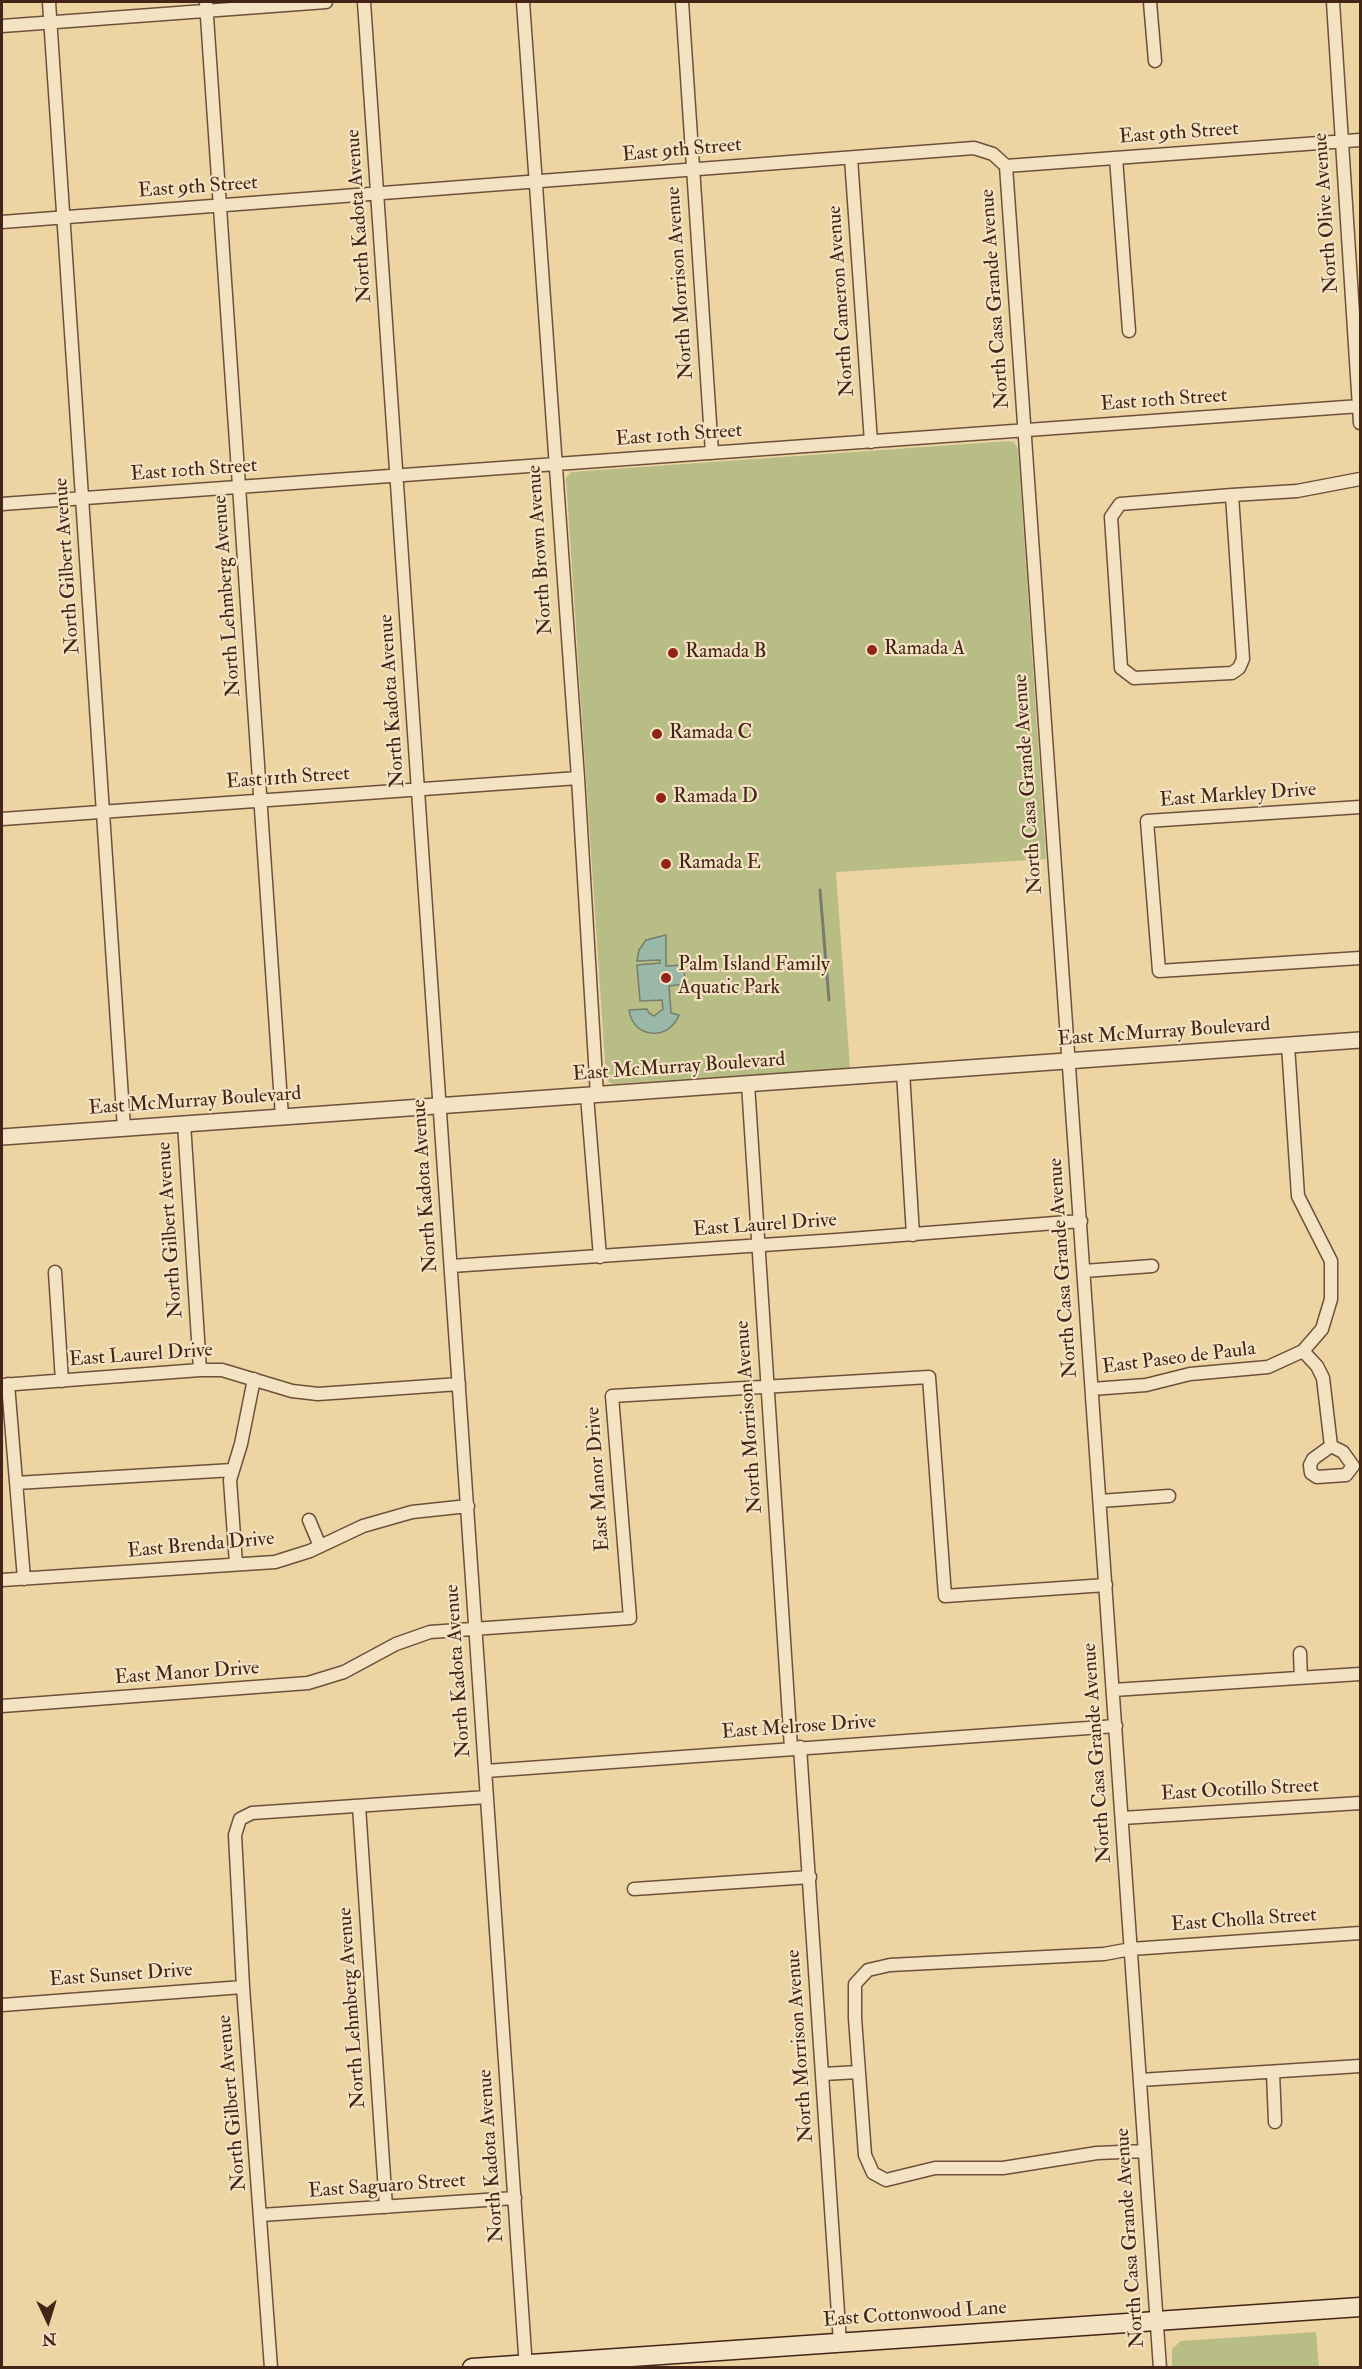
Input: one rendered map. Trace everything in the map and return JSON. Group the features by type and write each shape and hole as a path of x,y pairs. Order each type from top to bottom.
{"main road":[{"name":"East Cottonwood Lane","path":"472,2367 526,2366 1360,2307"}],"street":[{"name":"North Gilbert Avenue","path":"50,2 62,218 83,498 124,1128"},
{"path":"2,26 206,5 326,2"},
{"name":"North Kadota Avenue","path":"364,2 526,2366"},
{"name":"North Brown Avenue","path":"523,2 578,778 600,1257"},
{"name":"North Morrison Avenue","path":"682,2 712,453"},
{"path":"1150,2 1155,62"},
{"name":"North Olive Avenue","path":"1333,2 1357,324 1360,423"},
{"name":"North Lehmberg Avenue","path":"206,5 282,1117"},
{"name":"East 9th Street","path":"2,222 974,148 993,154 1006,166 1360,140"},
{"name":"North Cameron Avenue","path":"851,158 871,441"},
{"path":"1116,158 1129,331"},
{"name":"North Casa Grande Avenue","path":"1006,166 1160,2367"},
{"name":"East 10th Street","path":"2,504 1360,406"},
{"path":"1232,495 1243,659 1239,668 1233,673 1134,678 1121,668 1111,517 1120,504 1232,495 1297,491 1360,479"},
{"name":"East 11th Street","path":"2,819 578,778"},
{"name":"East Markley Drive","path":"1360,807 1148,821 1159,971 1360,958"},
{"name":"East McMurray Boulevard","path":"2,1137 1360,1040"},
{"name":"East Paseo de Paula","path":"1092,1389 1146,1385 1190,1374 1268,1367 1303,1351 1322,1329 1331,1299 1331,1261 1298,1196 1288,1045"},
{"path":"903,1072 913,1235"},
{"name":"North Morrison Avenue","path":"748,1084 768,1386 796,1748 810,1877 840,2343"},
{"name":"North Gilbert Avenue","path":"184,1123 200,1370"},
{"name":"East Laurel Drive","path":"451,1266 913,1235 1081,1221"},
{"path":"1084,1271 1152,1266"},
{"path":"55,1272 62,1381"},
{"path":"1303,1351 1317,1366 1323,1378 1331,1446"},
{"name":"East Laurel Drive","path":"5,1385 200,1370 222,1370 292,1391 318,1394 459,1384"},
{"name":"East Manor Drive","path":"2,1706 308,1683 344,1672 396,1644 430,1632 630,1618 612,1396 929,1377 945,1596 1106,1585"},
{"path":"236,1564 231,1479 241,1444 254,1379"},
{"path":"5,1385 24,1579"},
{"path":"16,1483 234,1470"},
{"path":"1100,1501 1169,1496"},
{"name":"East Brenda Drive","path":"2,1580 275,1562 320,1546 363,1526 392,1517 412,1512 468,1506"},
{"path":"309,1520 320,1546"},
{"path":"1300,1653 1301,1678"},
{"path":"1113,1690 1360,1674"},
{"name":"East Melrose Drive","path":"486,1771 1116,1726"},
{"path":"359,1806 488,1797"},
{"name":"East Ocotillo Street","path":"1122,1818 1360,1803"},
{"name":"North Gilbert Avenue","path":"271,2367 243,1987 235,1835 240,1820 252,1813 359,1806"},
{"name":"North Lehmberg Avenue","path":"359,1806 386,2206"},
{"path":"634,1889 810,1877"},
{"name":"East Cholla Street","path":"1145,2151 1097,2153 1003,2168 935,2168 886,2180 873,2173 865,2155 855,2018 855,1984 868,1970 891,1965 1104,1954 1131,1949 1360,1933"},
{"name":"East Sunset Drive","path":"2,2005 243,1987"},
{"path":"1140,2080 1360,2066"},
{"path":"823,2074 860,2072"},
{"path":"1273,2072 1275,2122"},
{"name":"East Saguaro Street","path":"261,2215 515,2198"}],"green space":[{"path":"1014,442 1018,449 1046,859 836,872 850,1068 613,1084 609,1082 606,1077 566,478 571,472"},
{"path":"1316,2332 1319,2367 1172,2367 1172,2349 1181,2341"}],"shaded area":[{"path":"666,935 666,966 684,965 685,984 669,986 671,1013 679,1015 674,1023 668,1029 652,1033 637,1027 629,1010 647,1009 654,1016 663,1009 662,1000 640,1001 637,965 660,963 660,960 637,961 639,950 646,940"}],"waterway":[{"path":"820,890 829,1000"}],"place":[{"name":"Ramada A","path":"872,650"},
{"name":"Ramada B","path":"673,653"},
{"name":"Ramada C","path":"657,734"},
{"name":"Ramada D","path":"661,798"},
{"name":"Ramada E","path":"666,864"},
{"name":"Palm Island Family Aquatic Park","path":"666,978"}]}
